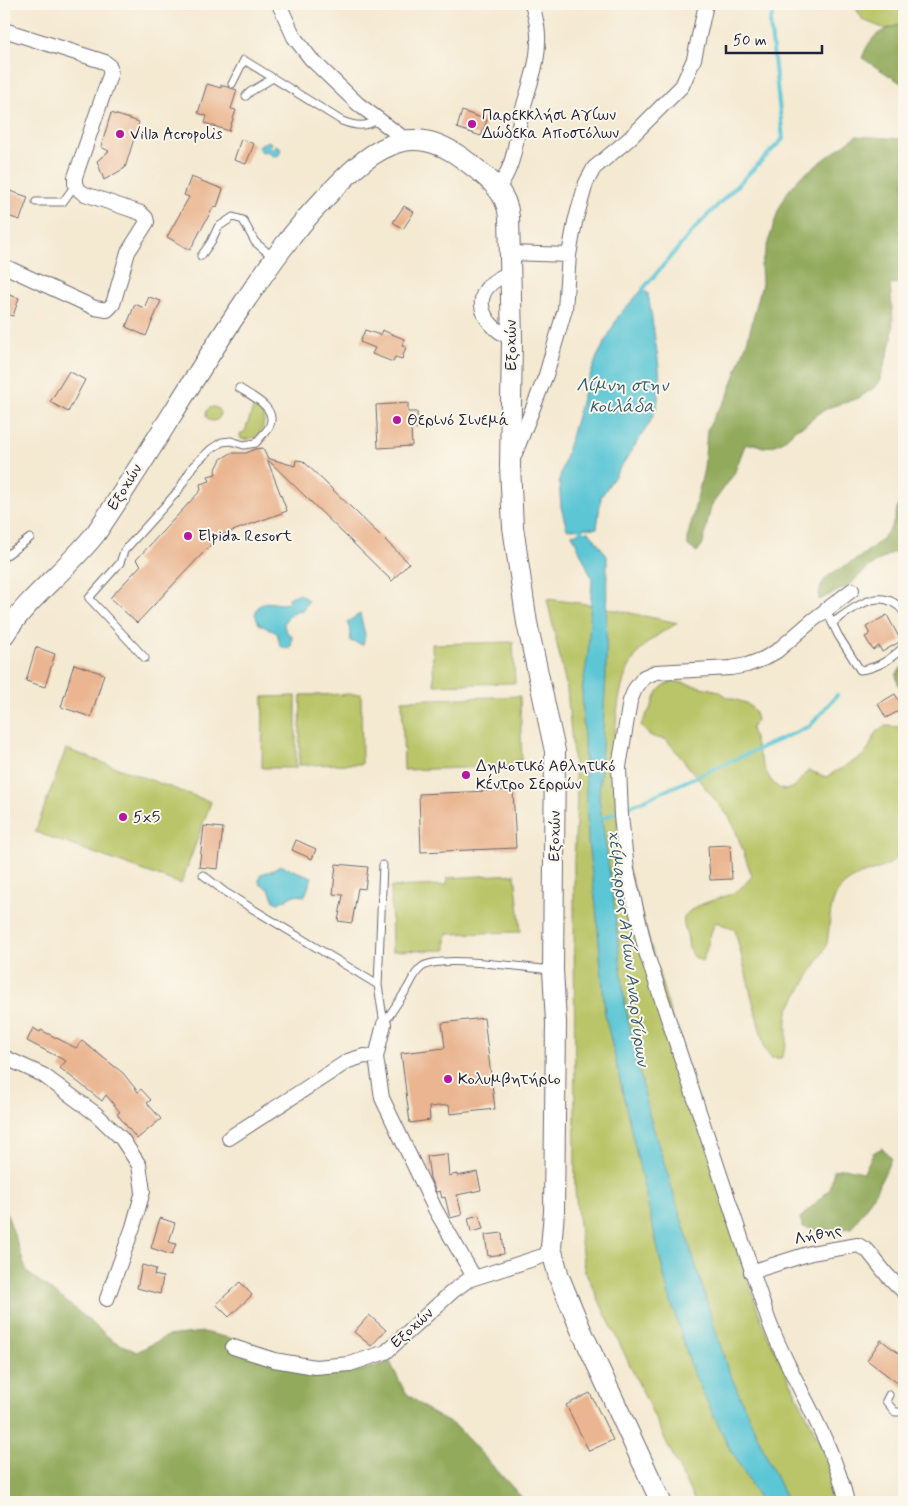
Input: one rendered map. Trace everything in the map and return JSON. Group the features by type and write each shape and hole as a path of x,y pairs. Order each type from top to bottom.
{"main road":[{"name":"Εξοχών","path":"4,635 27,605 78,554 96,532 216,344 275,259 304,220 360,164 380,150 406,140 421,140 445,148 473,166 498,188 505,198 509,210 512,339 510,466 513,534 522,596 555,750 553,970 556,1022 554,1212 551,1248 559,1277 581,1330 661,1502"}],"street":[{"path":"280,4 290,30 304,50 341,88 406,140"},
{"path":"498,188 506,178 512,164 522,111 536,62 538,33 532,4"},
{"path":"510,466 546,375 565,308 569,255 575,222 584,191 594,168 629,139 682,86 694,59 706,4"},
{"path":"4,30 102,61 110,67 110,75 75,177 75,185 85,194 134,211 146,218 146,225 128,252 115,298 110,308 105,310 95,308 4,266"},
{"path":"512,339 493,327 486,318 481,306 488,287 500,277 510,263 569,255"},
{"path":"847,1502 830,1450 773,1333 692,1094 640,929 627,870 622,834 619,767 630,701 635,689 644,677 656,672 731,668 754,663 777,651 829,617 852,590"},
{"path":"384,1024 376,1057 382,1098 435,1209 474,1277"},
{"path":"229,1138 348,1061 364,1056 376,1057"},
{"path":"4,1057 43,1075 96,1114 122,1139 140,1165 143,1191 133,1227 107,1299"},
{"name":"Λήθης","path":"751,1272 811,1253 858,1245 868,1251 887,1275 904,1292"},
{"name":"Εξοχών","path":"233,1347 274,1360 314,1367 350,1364 386,1352 453,1291 474,1277 552,1253"}],"lane":[{"path":"232,84 244,60 342,121 354,125 369,125 378,119"},
{"path":"246,96 273,78"},
{"path":"36,202 63,202 75,185"},
{"path":"201,256 211,242 218,227 233,217 244,220 255,242 275,259"},
{"path":"145,658 89,598 120,563 124,551 178,491 193,466 210,449 222,442 231,441 244,445 256,443 269,427 270,414 264,404 239,388"},
{"path":"4,557 30,538"},
{"path":"904,611 892,600 877,597 850,610 829,617 860,670 872,669 890,659 904,647"},
{"path":"383,865 378,984 384,1024"},
{"path":"203,875 225,892 378,984"},
{"path":"384,1024 408,988 414,975 423,966 433,962 553,970"},
{"path":"889,1395 886,1401 895,1412 904,1412"}],"green space":[{"path":"853,4 904,4 904,24 885,29 863,20"},
{"path":"904,24 904,85 862,58 869,43 877,34"},
{"path":"856,136 904,139 904,283 890,284 893,319 892,340 880,380 875,387 859,398 830,407 821,412 805,425 796,429 782,442 763,447 755,444 745,445 734,474 711,506 703,544 697,552 688,546 688,536 704,469 707,430 727,398 747,342 762,284 761,265 778,211 786,194 799,178"},
{"path":"255,403 264,417 263,427 255,437 241,439 240,435 245,431"},
{"path":"210,407 216,407 220,414 216,421 210,421 206,417 206,411"},
{"path":"904,497 904,546 870,566 848,586 819,600 823,582 828,576 858,559 886,534"},
{"path":"547,599 587,604 678,623 662,632 642,648 628,670 621,690 615,739 615,790 618,833 749,1285 766,1332 827,1457 842,1502 695,1502 584,1269 575,1190 574,861 577,798 567,690"},
{"path":"513,642 515,683 434,685 432,644"},
{"path":"904,664 904,693 898,684 896,675"},
{"path":"674,681 719,691 727,697 746,703 754,710 757,720 751,728 760,758 771,780 779,788 787,790 796,785 808,770 826,777 861,757 868,750 876,732 885,726 904,727 904,815 901,820 902,840 899,853 892,862 884,867 852,879 837,894 831,909 826,947 789,1009 787,1016 787,1039 781,1058 771,1058 765,1050 735,930 716,922 702,961 691,954 689,948 684,927 684,918 687,913 699,905 735,892 752,876 729,817 666,739 652,736 641,725 659,691 664,685"},
{"path":"361,694 362,764 299,765 301,695"},
{"path":"296,696 296,768 262,768 263,697"},
{"path":"520,696 522,766 404,770 402,700"},
{"name":"5x5","path":"66,749 211,802 181,884 35,832"},
{"path":"515,874 521,932 446,934 446,950 392,951 391,887 447,885 447,878"},
{"path":"882,1148 891,1158 874,1194 851,1228 821,1231 803,1227 800,1218 830,1189 834,1170 844,1168 864,1172 873,1153"},
{"path":"4,1205 27,1272 112,1340 137,1352 167,1336 204,1332 255,1344 330,1373 359,1371 390,1362 405,1392 430,1412 457,1427 526,1502 4,1502"}],"water":[{"path":"268,141 271,143 270,147 274,149 276,145 281,148 278,156 275,157 266,151 262,152 258,148 259,145"},
{"name":"Λίμνη στην κοιλάδα","path":"643,289 648,293 658,359 660,381 657,407 649,424 601,497 597,528 567,529 561,507 559,480 583,395 597,357 619,315"},
{"path":"589,531 607,556 606,675 599,798 614,904 625,1005 649,1114 727,1367 788,1502 761,1502 728,1445 692,1370 667,1289 605,1014 596,907 588,843 582,691 588,654 592,578 572,534"},
{"path":"298,594 308,601 303,610 293,613 284,623 287,632 292,636 291,648 287,649 280,645 277,633 259,624 255,614 258,607 265,602 284,604 289,602 288,598"},
{"path":"360,614 365,635 363,645 350,641 351,633 347,622"},
{"path":"279,865 312,877 305,896 294,895 278,903 274,901 269,889 259,882 260,875 274,870"}],"building":[{"path":"207,84 221,88 221,85 237,90 231,109 236,110 229,131 205,123 207,116 198,113"},
{"name":"Παρεκκλήσι Αγίων Δώδεκα Αποστόλων","path":"462,111 487,120 481,136 457,128"},
{"name":"Villa Acropolis","path":"111,113 139,122 125,168 104,180 97,161 109,151 101,147"},
{"path":"241,139 254,144 246,164 234,160"},
{"path":"191,177 223,189 217,207 214,206 190,250 167,237 189,197 184,195"},
{"path":"4,189 28,197 20,220 4,215"},
{"path":"404,206 414,212 403,229 393,222"},
{"path":"9,295 19,298 13,316 4,313 4,297 8,299"},
{"path":"149,297 161,301 146,336 126,327 135,304 144,308"},
{"path":"365,330 380,335 382,330 404,339 402,346 406,347 402,359 395,357 393,362 372,354 375,348 360,342"},
{"path":"69,371 85,380 68,412 50,402"},
{"name":"Θερινό Σινεμά","path":"408,403 408,412 417,412 418,428 411,428 412,446 378,448 376,405"},
{"name":"Elpida Resort","path":"263,448 267,458 295,466 296,460 303,461 409,563 392,581 267,459 287,511 219,536 137,623 110,598 141,565 136,560 201,490 200,484 210,481 208,476 216,474 215,471 221,459 231,453 246,453"},
{"path":"887,615 901,641 882,652 879,646 873,650 865,637 870,634 866,627"},
{"path":"36,647 55,654 45,687 26,681"},
{"path":"74,664 104,674 91,717 61,707"},
{"path":"895,694 904,708 886,718 878,704"},
{"path":"513,790 516,848 421,852 419,794"},
{"path":"204,826 223,828 218,869 199,867"},
{"path":"296,840 316,849 312,859 292,850"},
{"path":"730,845 732,879 710,880 708,846"},
{"path":"336,864 368,867 365,889 358,888 352,923 338,921 343,895 333,894"},
{"name":"Κολυμβητήριο","path":"484,1018 495,1109 450,1114 449,1105 429,1107 430,1120 410,1123 401,1053 445,1048 442,1023"},
{"path":"33,1028 40,1032 41,1030 76,1048 82,1041 123,1073 138,1092 141,1089 151,1100 147,1103 161,1119 137,1139 117,1114 120,1112 106,1095 102,1101 60,1068 66,1061 27,1041"},
{"path":"447,1154 449,1176 477,1172 481,1190 457,1195 462,1215 450,1218 445,1197 442,1198 440,1191 436,1192 430,1178 427,1156"},
{"path":"479,1215 483,1229 471,1232 468,1218"},
{"path":"160,1218 175,1223 169,1242 176,1244 172,1255 151,1248"},
{"path":"502,1233 504,1254 488,1256 485,1235"},
{"path":"142,1265 156,1269 154,1275 163,1277 160,1294 137,1288"},
{"path":"240,1282 252,1295 229,1317 216,1304"},
{"path":"369,1315 386,1330 371,1346 354,1332"},
{"path":"881,1340 904,1357 904,1388 867,1360"},
{"path":"590,1393 613,1440 589,1451 566,1405"}],"waterway":[{"name":"χείμαρρος Αγίων Αναργύρων","path":"643,289 697,226 783,139 770,23 776,4"},
{"name":"χείμαρρος Αγίων Αναργύρων","path":"579,528 586,536"},
{"path":"624,809 810,726 837,695"},
{"path":"598,820 617,812"}],"place":[{"name":"Παρεκκλήσι Αγίων Δώδεκα Αποστόλων","path":"472,124"},
{"name":"Villa Acropolis","path":"120,134"},
{"name":"Θερινό Σινεμά","path":"397,420"},
{"name":"Elpida Resort","path":"188,536"},
{"name":"Δημοτικό Αθλητικό Κέντρο Σερρών","path":"466,775"},
{"name":"5x5","path":"123,817"},
{"name":"Κολυμβητήριο","path":"448,1079"}]}
